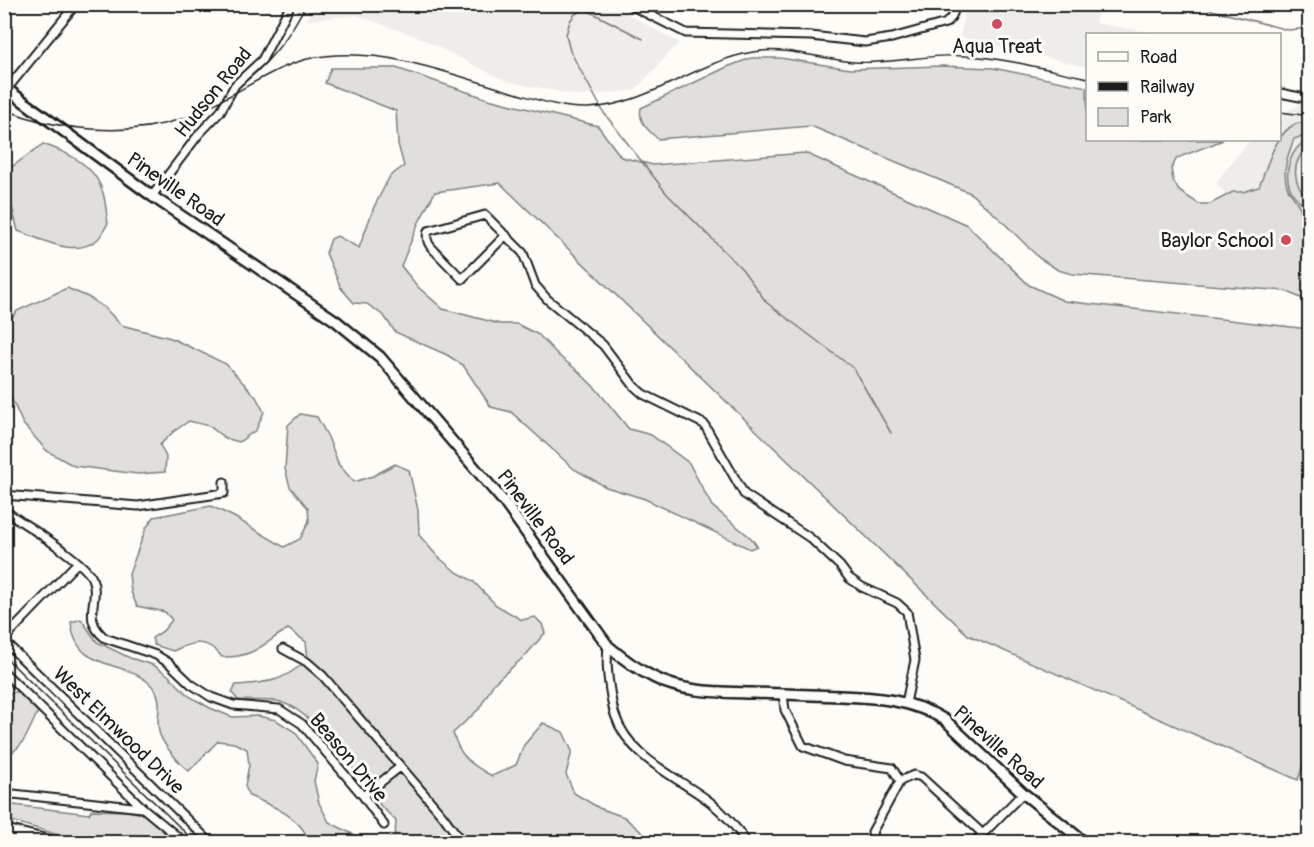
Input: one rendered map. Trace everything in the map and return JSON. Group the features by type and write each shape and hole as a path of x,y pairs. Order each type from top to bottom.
{"highway":[{"path":"4,831 50,843"}],"main road":[{"name":"Pineville Road","path":"6,88 153,196 336,321 380,357 504,502 608,646 623,660 655,678 684,688 875,697 906,703 933,712 945,720 1023,793 1083,843"}],"street":[{"path":"6,88 76,4"},
{"name":"Hudson Road","path":"153,196 199,134 220,112 235,86 262,60 291,4"},
{"path":"628,4 686,33 812,36 865,42 892,38 946,23 951,18 957,4"},
{"path":"1281,93 1310,99"},
{"path":"506,235 462,279 430,247 426,236 428,231 438,227 485,215 506,235 523,253 541,292 603,345 634,386 643,393 704,424 744,494 810,538 840,566 849,578 862,587 897,603 907,612 915,660 906,703"},
{"path":"4,495 138,506 224,493 224,482"},
{"name":"Beason Drive","path":"4,510 77,563 92,578 92,618 99,634 156,655 169,663 191,684 211,697 233,705 279,709 302,724 363,796 384,825"},
{"path":"4,640 77,563"},
{"name":"West Elmwood Drive","path":"4,640 210,843"},
{"path":"608,646 606,668 615,716 629,740 647,759 724,814 737,827 746,843"},
{"path":"284,649 307,662 323,676 443,816 462,843"},
{"path":"4,672 143,808 184,843"},
{"path":"783,694 785,710 803,746 844,761 891,768 900,781"},
{"path":"363,796 400,767"},
{"path":"874,843 872,832 900,781 914,775 921,777 983,834"},
{"path":"4,793 143,808"},
{"path":"975,843 1023,793"}],"shaded area":[{"path":"314,5 612,5 679,43 635,90 580,96 506,81 418,37 356,15 307,20"},
{"path":"966,5 1093,5 1099,6 1095,23 1154,33 1086,33 1086,67 960,37"},
{"name":"Baylor School","path":"1309,99 1309,298 1216,182 1249,141 1281,141 1281,114"}],"green space":[{"path":"751,58 780,58 850,69 941,66 993,68 1086,87 1086,141 1220,141 1177,158 1171,169 1173,180 1179,191 1199,204 1210,204 1233,192 1243,192 1259,187 1276,143 1281,141 1281,137 1295,124 1309,123 1309,134 1294,139 1285,174 1288,189 1300,208 1305,235 1309,243 1309,302 1286,291 1072,274 1058,270 1039,258 970,193 811,126 658,139 645,125 640,113 641,108"},
{"path":"331,68 396,68 488,99 598,126 621,157 653,165 805,153 967,225 1029,285 1064,301 1308,329 1310,745 1298,780 968,635 500,183 435,192 418,224 401,266 418,287 443,309 500,324 517,324 539,335 598,391 629,429 651,435 689,463 712,506 751,538 757,546 750,549 645,499 606,487 574,469 511,412 491,407 463,365 447,355 395,332 384,316 367,304 354,303 341,288 326,253 331,239 337,236 359,248 374,207 390,176 404,166 398,144 396,111 325,83"},
{"path":"1309,139 1309,147 1299,159 1296,173 1299,187 1309,199 1309,209 1294,195 1289,185 1288,169 1297,148"},
{"path":"43,144 78,160 93,173 98,181 104,198 108,223 98,239 89,245 58,246 18,231 12,207 5,201 5,172"},
{"path":"67,288 88,297 105,308 121,325 171,338 226,364 256,397 264,412 256,430 239,442 225,438 209,426 189,421 160,445 166,457 165,472 138,474 74,466 47,451 23,424 5,384 5,327 17,311"},
{"path":"300,414 317,417 339,465 354,482 373,476 395,464 409,470 418,510 419,535 437,556 455,571 473,581 496,605 522,620 535,617 542,624 545,633 525,656 494,683 479,709 453,733 463,754 478,768 492,776 516,765 524,745 543,723 563,732 572,751 566,774 574,793 599,808 624,817 653,842 385,842 395,834 396,821 380,805 364,780 305,716 293,707 278,701 238,700 232,693 236,685 274,680 298,668 308,660 306,642 288,629 250,653 233,657 222,657 210,646 199,643 173,651 154,645 152,638 163,631 172,620 165,612 137,606 131,592 129,574 146,528 154,517 211,506 284,547 300,539 309,521 308,508 290,487 285,469 288,425"},
{"path":"81,619 97,642 130,658 153,665 168,675 189,696 210,708 232,717 258,716 276,720 295,732 318,764 314,781 319,803 329,822 360,838 381,842 309,842 305,833 293,819 276,808 249,796 245,786 249,765 247,749 234,743 218,741 189,771 181,764 160,735 159,702 155,689 138,675 90,657 81,649 75,638 71,622"},
{"path":"18,691 38,712 22,743 5,756 5,716 11,710 5,705 5,695"},
{"path":"5,804 89,814 91,810 144,814 177,842 82,842 5,819"}],"waterway":[{"path":"1189,4 1288,30 1310,28"},
{"path":"643,39 585,9 575,14 570,21 566,35 570,51 604,113 667,194 742,269 767,303 853,368 891,433"}],"railway":[{"path":"248,79 281,45 306,4"},
{"path":"4,109 69,127 115,130 160,125 193,115 299,61 325,56 349,55 373,56 419,65 539,100 578,108 610,105 631,99 732,57 765,51 790,52 853,62 881,62 938,56 981,57 1086,78"},
{"path":"1281,112 1310,116"},
{"path":"4,656 195,842"}],"place":[{"name":"Aqua Treat","path":"997,24"},
{"name":"Baylor School","path":"1286,240"}]}
